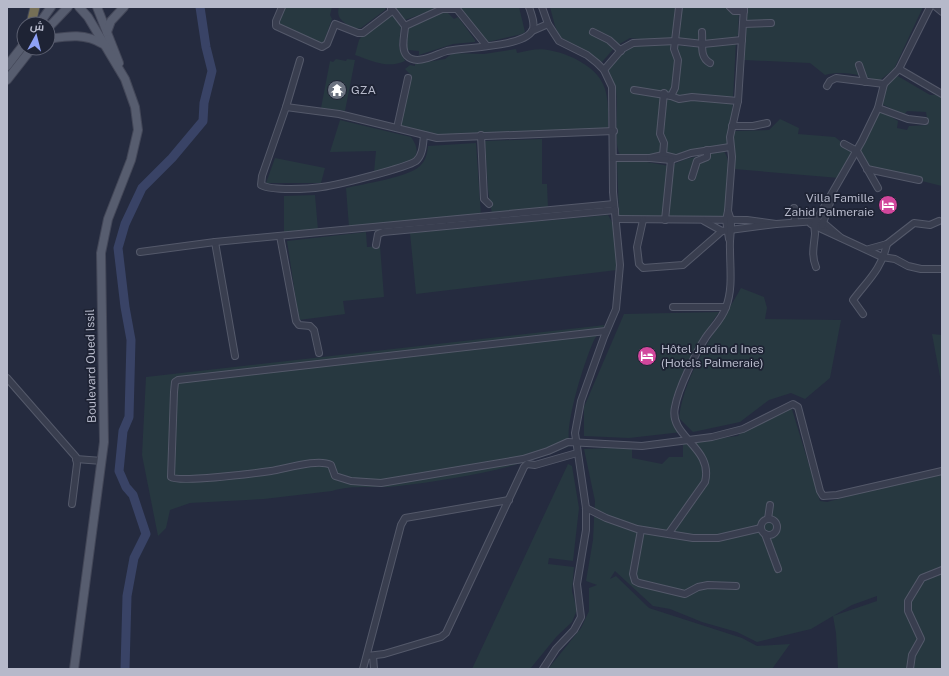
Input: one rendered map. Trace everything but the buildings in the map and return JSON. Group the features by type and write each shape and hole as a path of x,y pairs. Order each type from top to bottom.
{"main road":[{"path":"44,16 50,7"},
{"path":"56,20 68,7"},
{"name":"Boulevard Oued Issil","path":"80,7 88,17 120,69"},
{"name":"Boulevard Oued Issil","path":"74,669 102,461 104,420 101,253 108,219 131,160 138,130 135,107 97,7"},
{"path":"106,32 111,21 124,7"},
{"path":"56,38 76,35 96,40 104,45"},
{"path":"7,66 16,54"},
{"path":"7,80 26,56"}],"street":[{"path":"282,7 276,21 278,28 322,47 326,44 335,24 361,33 388,14 391,8 405,26 404,49 408,57 419,60 446,52 513,42 524,38 532,31 548,24"},
{"path":"529,7 532,19 532,31"},
{"path":"542,7 548,24 559,41 587,55 604,70 612,87 614,131 614,207 619,247 620,279 616,309 581,401 575,433 586,508 586,530 577,584 581,617 574,630 556,649 543,669"},
{"path":"672,96 675,88 678,60 674,53 679,7"},
{"path":"668,533 705,482 707,473 704,458 676,422 675,406 701,346 720,319 726,307 730,292 730,241 727,230 729,220 728,211 732,156 730,147 732,126 738,101 744,9 734,11 730,7"},
{"path":"816,267 813,253 816,226 878,108 884,84 899,69 930,7"},
{"path":"936,7 942,12"},
{"path":"405,26 442,9 458,8 486,45"},
{"path":"743,24 771,23"},
{"path":"593,32 609,40 621,51"},
{"path":"702,32 702,53 710,63"},
{"path":"604,70 621,51 633,43 676,41 703,44 742,40"},
{"path":"300,60 286,107 267,161 261,185 271,188 324,187 403,167 417,160 421,155 424,135"},
{"path":"859,65 865,82"},
{"path":"899,69 942,94"},
{"path":"397,128 408,78"},
{"path":"827,86 830,81 836,78 884,84"},
{"path":"634,90 664,93 679,99 692,97 738,101"},
{"path":"663,155 664,143 660,134 664,93"},
{"path":"286,107 339,114 437,138 614,131"},
{"path":"878,108 908,119 925,121"},
{"path":"732,126 753,126 767,123"},
{"path":"481,136 484,199 489,204"},
{"path":"844,144 856,151 878,188"},
{"path":"613,158 673,159 707,150 730,147"},
{"path":"692,177 697,161 706,158 707,150"},
{"path":"650,158 663,155 673,159"},
{"path":"666,220 673,159"},
{"path":"867,170 919,180"},
{"path":"140,252 215,242 614,207"},
{"path":"376,245 378,234 383,232 614,207"},
{"path":"794,208 795,222"},
{"path":"616,219 704,221 729,220 776,224"},
{"path":"643,220 637,247 639,264 643,268 683,265 727,230"},
{"path":"704,221 727,230 795,222 816,226 882,257 895,259 915,268 942,269"},
{"path":"869,250 887,244 914,224 930,225 939,221"},
{"path":"280,236 296,321 299,325 310,326 314,330 319,353"},
{"path":"215,242 234,356"},
{"path":"863,314 853,300 872,279 885,252 887,244"},
{"path":"673,307 726,307"},
{"path":"606,332 178,380 175,384 174,392 170,474 172,478 177,480 192,479 270,471 322,462 331,465 334,476 338,478 351,481 382,483 523,459 548,451 568,442 642,446 736,432 789,405 795,404 820,491 823,496 837,495 942,471"},
{"path":"7,378 76,459 102,461"},
{"path":"370,656 441,637 446,633 527,464 535,465 577,453"},
{"path":"72,504 76,459"},
{"path":"363,669 370,656 401,525 405,518 509,500"},
{"path":"768,519 770,505"},
{"path":"586,508 617,522 641,530 707,539 761,528"},
{"path":"765,534 772,534 777,528 775,522 768,519 762,522 761,528 765,534 778,569"},
{"path":"641,530 633,574 635,580 639,583 685,594 698,587 708,585 736,586"},
{"path":"910,669 912,655 922,639 908,611 908,601 922,578 942,570"},
{"path":"370,656 374,669"}],"shaded area":[{"path":"285,7 332,7 330,15 332,19 323,44 301,36 279,25 279,20"},
{"path":"339,7 386,7 385,10 361,28 355,29 342,21 338,11"},
{"path":"393,7 441,7 405,20"},
{"path":"462,7 519,7 525,32 488,42 461,9"},
{"path":"550,7 739,7 738,35 734,38 713,41 667,38 648,40 630,38 616,46 602,62 560,37 555,26"},
{"path":"746,7 923,7 894,69 879,81 846,73 825,75 810,63 744,60"},
{"path":"443,11 447,12 454,19 458,17 475,42 453,44 419,55 419,51 408,50 408,54 404,49 405,26"},
{"path":"391,13 401,24 399,47 405,61 386,64 374,62 355,55 359,40 364,33"},
{"path":"736,42 732,117 727,135 727,145 676,155 621,156 618,151 616,134 617,102 615,86 605,70 623,50 633,44 650,46 664,44 704,48"},
{"path":"516,49 517,53 540,49 564,54 582,62 590,68 602,81 605,89 608,104 608,129 437,135 400,126 412,76 405,69 410,65 415,66 415,64 445,59 453,53 484,54"},
{"path":"336,59 346,61 347,59 355,60 345,111 321,108 330,61 333,62"},
{"path":"896,75 930,95 936,95 942,98 942,186 870,168 860,149 880,110 898,121 897,128 907,130 909,126 928,125 926,112 907,111 904,115 882,104 886,85"},
{"path":"780,119 799,128 798,134 835,137 854,152 839,178 734,169 734,131 769,130"},
{"path":"340,120 411,137 416,146 416,154 413,159 407,163 374,172 376,151 330,152"},
{"path":"542,139 542,184 547,184 548,208 492,214 488,190 485,141"},
{"path":"476,143 481,216 349,227 346,188 396,177 414,170 424,161 428,146"},
{"path":"724,151 728,164 726,217 624,217 619,215 617,162 647,162 669,166 686,159"},
{"path":"275,158 325,168 321,183 266,183"},
{"path":"315,195 318,230 284,234 284,196"},
{"path":"608,215 614,227 617,249 617,270 416,294 410,233"},
{"path":"366,232 367,247 380,246 384,297 343,301 345,314 299,320 287,241"},
{"path":"741,288 764,297 767,308 765,319 841,320 830,378 805,399 791,393 769,400 740,422 693,432 679,418 682,400 695,367"},
{"path":"719,312 686,366 673,399 671,412 673,423 682,432 629,438 584,436 584,407 624,314"},
{"path":"605,325 594,340 585,362 576,393 570,424 570,446 529,461 507,467 442,480 390,487 356,487 264,499 190,503 170,510 166,528 158,536 142,455 146,377"},
{"path":"932,334 942,335 942,387"},
{"path":"791,406 820,501 827,502 942,471 942,669 838,669 836,633 833,616 811,629 757,642 737,632 702,622 670,609 653,606 615,571 610,579 616,576 649,608 742,638 757,646 790,644 772,669 548,669 581,628 589,611 589,588 597,585 586,581 593,540 595,501 584,449 632,447 632,458 662,464 669,457 683,457 683,442 738,436 744,428","holes":["877,596 877,601 833,616 852,605"]},
{"path":"568,464 572,466 579,508 573,561 549,558 548,564 574,567 572,591 577,610 572,622 557,636 530,669 472,669"}],"waterway":[{"path":"125,669 127,596 134,558 146,534 133,495 126,487 119,471 123,431 129,417 131,340 125,307 118,248 125,224 142,188 172,158 203,121 204,103 212,71 206,47 200,7"}],"place":[{"name":"GZA","path":"337,90"},
{"name":"Villa Famille Zahid Palmeraie","path":"888,205"},
{"name":"Hôtel Jardin d Ines (Hotels Palmeraie)","path":"647,356"}]}
